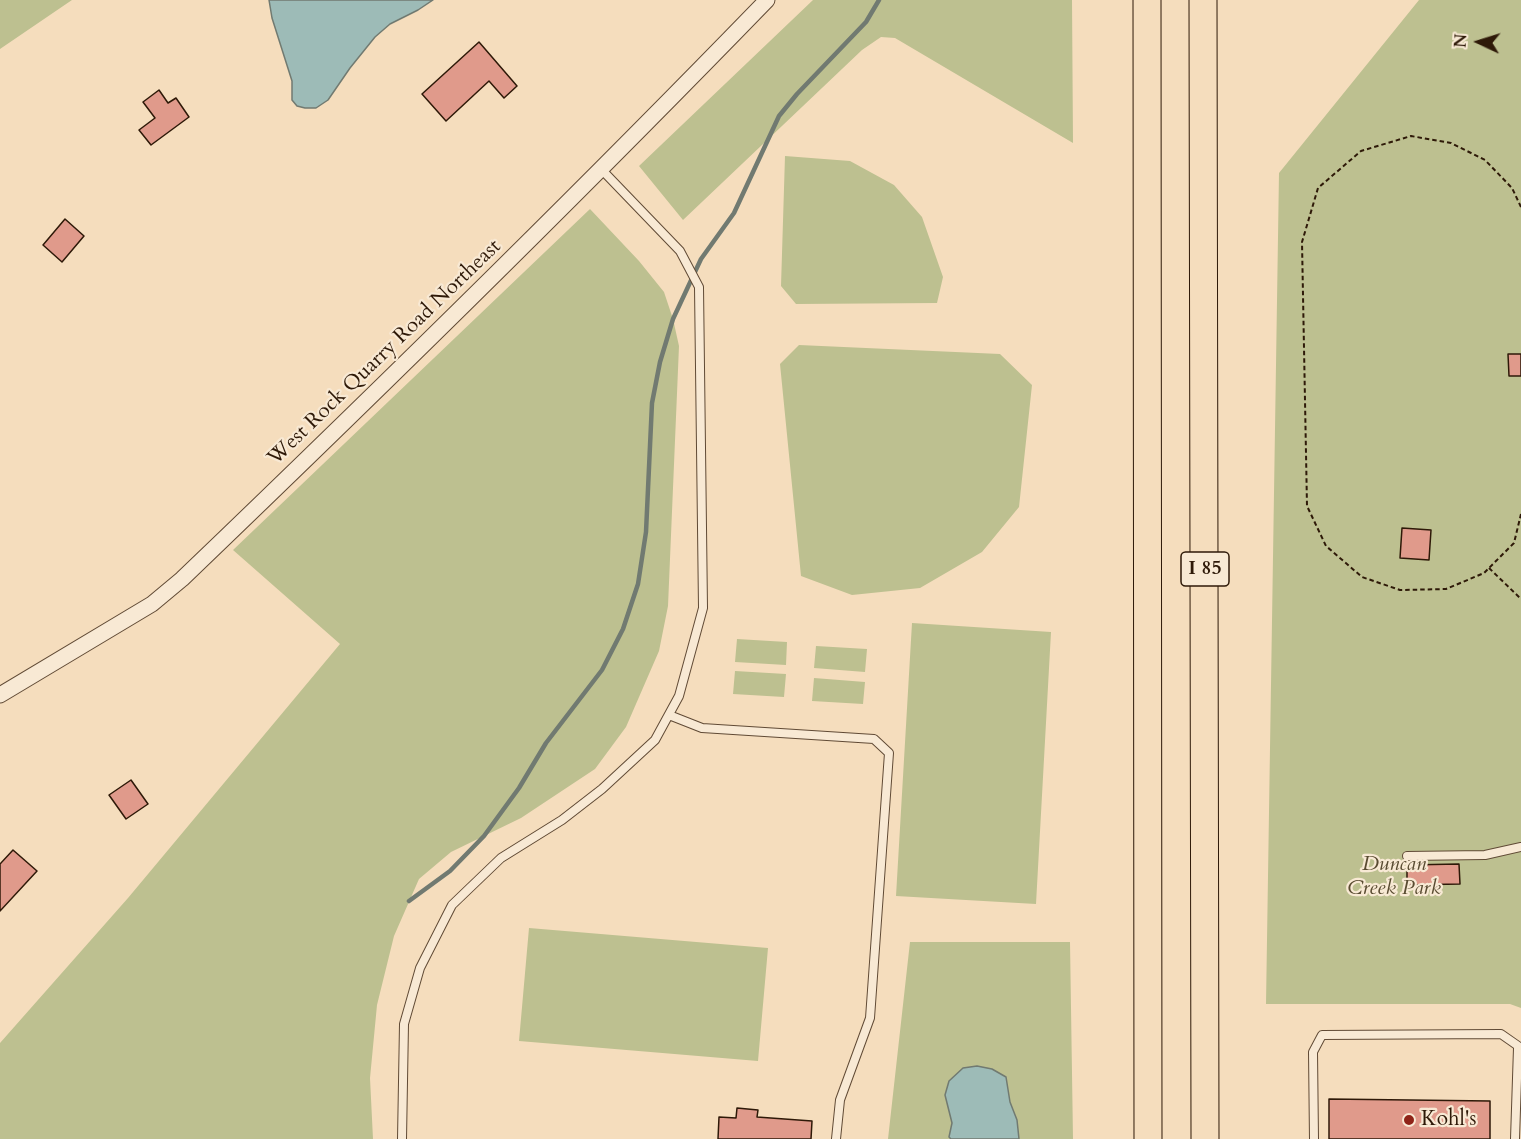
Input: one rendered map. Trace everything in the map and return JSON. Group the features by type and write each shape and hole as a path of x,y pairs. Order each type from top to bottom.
{"highway":[{"path":"1147,0 1148,1139"},
{"name":"I 85","path":"1203,0 1205,1139"}],"street":[{"name":"West Rock Quarry Road Northeast","path":"0,694 152,604 182,579 408,362 602,170 767,0"}],"lane":[{"path":"402,1139 404,1024 420,968 452,905 501,858 562,820 602,789 655,740 680,696 703,608 699,287 680,251 602,170"},
{"path":"669,715 702,728 874,739 889,753 870,1018 840,1100 836,1139"},
{"path":"1407,856 1485,855 1521,847"},
{"path":"1314,1139 1313,1052 1322,1035 1501,1034 1520,1048 1515,1139"}],"path":[{"path":"1521,207 1512,188 1485,160 1451,143 1411,136 1361,151 1318,188 1302,242 1307,506 1326,546 1362,577 1400,590 1446,589 1484,573 1514,543 1521,514"},
{"path":"1489,568 1521,599"}],"green space":[{"path":"0,0 72,0 0,49"},
{"path":"813,0 1072,0 1073,143 895,38 881,37 862,50 683,220 639,166"},
{"name":"Duncan Creek Park","path":"1419,0 1521,0 1521,1008 1510,1004 1266,1004 1279,173"},
{"path":"785,156 850,161 894,185 922,217 943,277 937,303 796,304 781,286"},
{"path":"590,209 639,261 664,292 679,346 668,606 659,651 626,727 595,769 521,818 451,852 419,879 394,936 377,1005 370,1078 373,1139 0,1139 0,1043 128,898 340,644 233,550"},
{"path":"799,345 1000,354 1032,385 1019,507 982,552 920,588 852,595 801,576 780,364"},
{"path":"912,623 1051,632 1036,904 896,896"},
{"path":"737,639 787,642 786,665 735,662"},
{"path":"816,646 867,649 865,672 814,668"},
{"path":"735,671 786,674 784,697 733,694"},
{"path":"814,678 865,682 863,704 812,701"},
{"path":"529,928 768,948 758,1061 519,1041"},
{"path":"910,942 1070,942 1073,1139 888,1139"}],"water":[{"path":"269,0 433,0 390,24 375,37 328,100 316,108 305,108 297,106 292,100 292,81 272,18"},
{"path":"977,1066 992,1069 1006,1077 1010,1102 1017,1120 1019,1139 951,1139 949,1137 952,1123 945,1095 949,1081 963,1068"}],"building":[{"path":"479,42 517,86 504,98 489,81 446,121 422,94"},
{"path":"159,90 168,103 176,98 189,117 151,145 139,130 155,118 143,102"},
{"path":"65,219 84,236 62,262 43,245"},
{"path":"1508,354 1521,354 1521,376 1509,376"},
{"path":"1402,528 1431,530 1429,560 1400,558"},
{"path":"131,780 148,804 126,819 109,795"},
{"path":"13,850 37,871 0,911 0,864"},
{"path":"1459,864 1460,884 1407,885 1407,865"},
{"name":"Kohl's","path":"1329,1099 1490,1101 1490,1139 1329,1139"},
{"path":"737,1108 758,1110 757,1117 812,1121 811,1139 718,1139 719,1117 736,1118"}],"waterway":[{"path":"409,901 450,871 484,836 519,788 546,743 602,670 623,629 638,584 646,532 652,403 660,362 673,319 701,259 734,213 779,116 866,22 879,0"}],"place":[{"name":"Kohl's","path":"1409,1120"}]}
